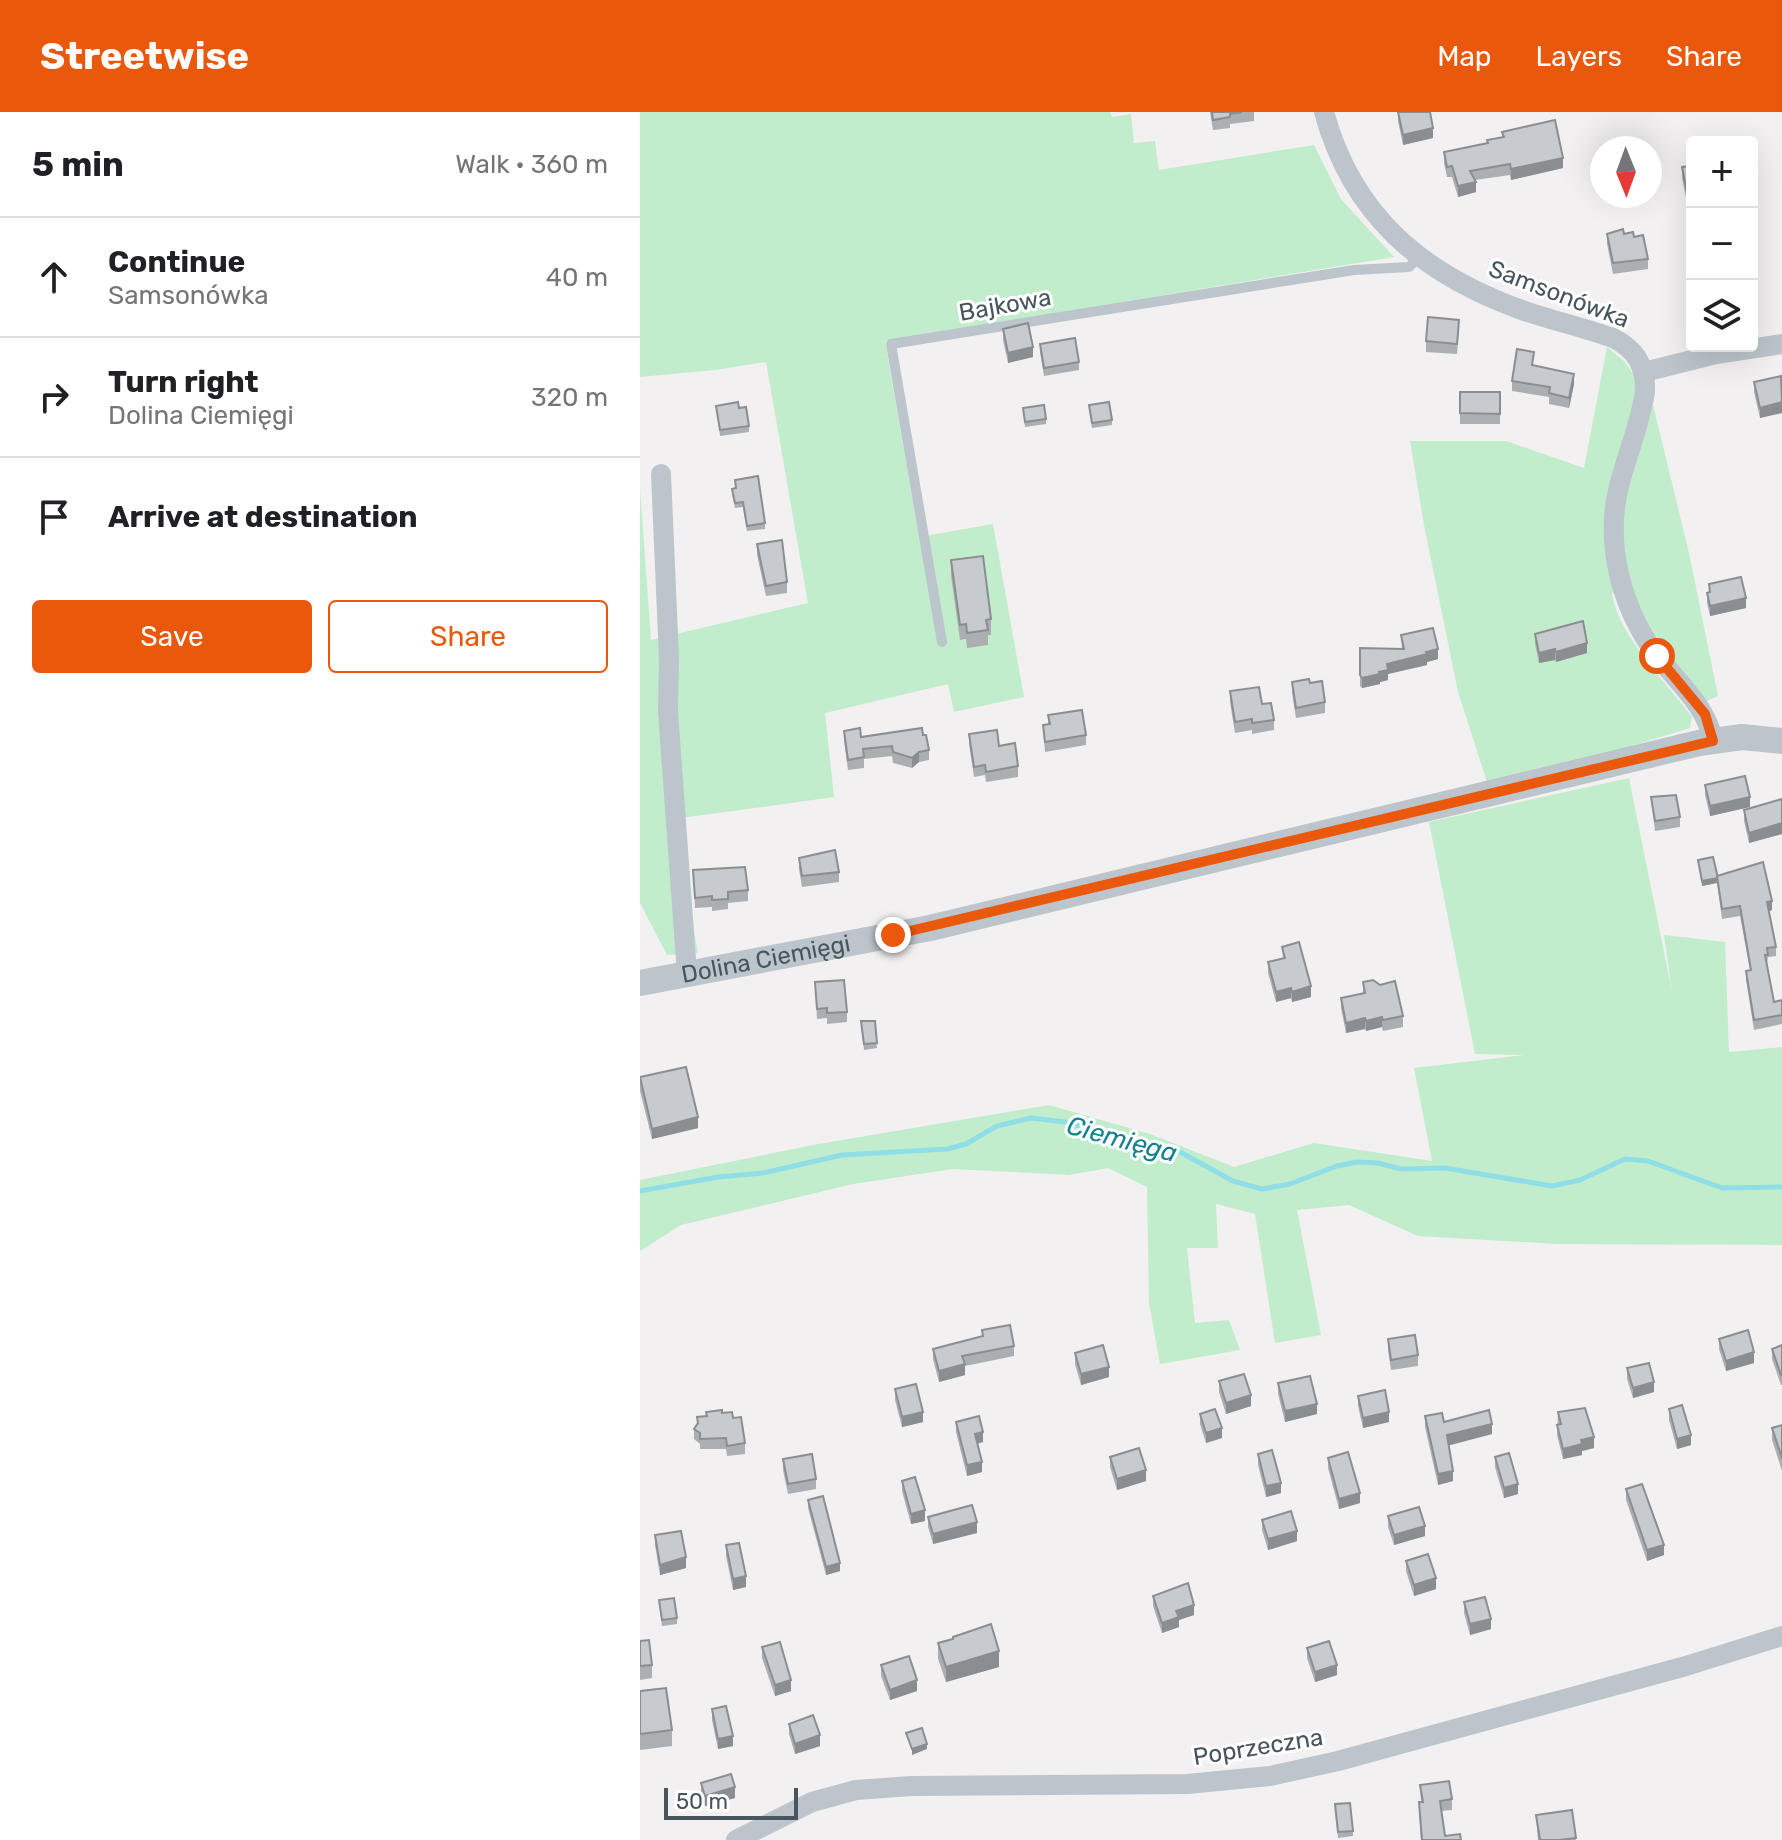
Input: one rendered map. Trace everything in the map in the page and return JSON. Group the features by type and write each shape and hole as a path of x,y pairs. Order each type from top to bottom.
{"street":[{"name":"Samsonówka","path":"1324,112 1341,161 1365,203 1389,233 1457,282 1496,300 1621,342 1639,359 1644,372"},
{"path":"1713,741 1705,714 1663,663 1636,620 1623,587 1613,546 1616,499 1644,400 1644,372 1716,354 1782,344"},
{"path":"661,474 669,659 668,712 687,974"},
{"name":"Dolina Ciemięgi","path":"640,983 930,928 1713,741 1742,737 1782,741"},
{"name":"Poprzeczna","path":"736,1840 799,1807 856,1790 942,1786 1187,1784 1270,1776 1338,1761 1686,1666 1782,1636"}],"lane":[{"name":"Bajkowa","path":"942,642 891,344 1354,270 1409,267 1419,257"}],"green space":[{"path":"640,112 1110,112 1112,117 1131,114 1134,143 1155,141 1159,170 1314,145 1341,199 1394,257 885,341 919,537 993,524 1024,697 954,712 948,684 825,713 834,797 674,819 698,953 667,955 640,903 640,489 651,640 808,603 766,362 640,377"},
{"path":"1607,347 1625,362 1652,401 1689,553 1718,696 1707,701 1684,674 1655,634 1631,588 1612,593 1623,625 1633,641 1692,717 1690,728 1563,767 1488,785 1458,692 1410,441 1506,441 1584,468"},
{"path":"1629,778 1672,992 1664,935 1725,942 1729,1052 1782,1047 1782,1245 1557,1244 1418,1236 1349,1205 1297,1210 1321,1335 1275,1343 1255,1214 1216,1204 1218,1248 1187,1248 1195,1323 1229,1320 1240,1350 1160,1364 1149,1303 1147,1187 1108,1168 1069,1175 953,1169 853,1184 681,1225 640,1251 640,1180 813,1145 1049,1105 1150,1134 1234,1167 1314,1143 1432,1161 1414,1068 1524,1055 1475,1054 1429,822"}],"building":[{"path":"1212,112 1242,112 1213,120"},
{"path":"1398,112 1430,112 1433,128 1403,135"},
{"path":"1555,120 1563,158 1511,169 1510,164 1470,171 1476,182 1458,186 1452,166 1447,167 1444,152 1488,143 1487,140 1504,137 1502,132"},
{"path":"1682,167 1686,167 1686,188"},
{"path":"1623,229 1624,234 1633,232 1634,237 1643,235 1648,259 1613,263 1607,234"},
{"path":"1428,317 1459,320 1457,344 1426,341"},
{"path":"1028,323 1033,347 1008,353 1003,329"},
{"path":"1075,338 1079,362 1044,368 1040,344"},
{"path":"1517,349 1534,352 1532,365 1574,374 1569,398 1549,393 1550,387 1512,381"},
{"path":"1781,376 1782,402 1760,408 1754,382"},
{"path":"1460,392 1500,392 1500,414 1460,413"},
{"path":"738,402 739,408 746,407 749,426 720,430 716,406"},
{"path":"1109,402 1112,420 1092,423 1089,405"},
{"path":"1044,405 1046,419 1025,422 1023,408"},
{"path":"758,476 765,523 747,526 743,502 735,503 732,489 736,488 735,480"},
{"path":"782,540 787,582 766,586 757,544"},
{"path":"983,556 991,619 986,620 988,630 967,633 966,624 960,625 951,560"},
{"path":"1741,577 1746,598 1710,606 1707,593 1710,592 1709,584"},
{"path":"1583,621 1587,643 1556,652 1555,649 1539,653 1535,634"},
{"path":"1433,628 1438,649 1387,664 1388,670 1362,678 1360,648 1404,649 1401,635"},
{"path":"1309,679 1310,683 1322,681 1325,702 1296,708 1292,682"},
{"path":"1259,687 1262,704 1271,703 1274,720 1235,722 1230,691"},
{"path":"1082,710 1086,735 1045,742 1043,725 1050,724 1048,715"},
{"path":"860,728 861,737 922,728 929,750 919,752 912,758 893,752 892,746 863,749 864,757 848,760 844,731"},
{"path":"997,730 999,746 1015,743 1018,766 986,772 985,765 974,767 969,734"},
{"path":"1745,776 1750,797 1710,806 1705,785"},
{"path":"1676,795 1680,817 1655,821 1651,797"},
{"path":"1782,799 1782,823 1749,833 1744,810"},
{"path":"835,850 839,872 802,876 799,858"},
{"path":"1713,857 1718,878 1702,881 1698,860"},
{"path":"1763,862 1772,901 1767,902 1776,947 1767,948 1768,955 1765,955 1774,1002 1782,1000 1782,1015 1754,1020 1746,971 1751,970 1740,906 1722,909 1717,876"},
{"path":"745,867 748,890 728,892 728,899 712,900 712,896 695,898 693,870"},
{"path":"1299,942 1311,986 1292,992 1291,988 1276,992 1268,962 1285,958 1282,947"},
{"path":"844,980 847,1012 827,1013 827,1008 817,1009 815,982"},
{"path":"1373,980 1380,985 1395,981 1403,1016 1366,1021 1365,1018 1346,1023 1341,998 1365,993 1363,982"},
{"path":"861,1021 875,1021 877,1043 864,1044"},
{"path":"686,1067 698,1117 652,1129 640,1077"},
{"path":"1010,1325 1014,1346 962,1356 965,1364 939,1371 933,1349 983,1336 982,1330"},
{"path":"1748,1330 1754,1352 1726,1361 1719,1339"},
{"path":"1415,1335 1418,1355 1391,1360 1388,1339"},
{"path":"1103,1345 1109,1367 1081,1374 1075,1353"},
{"path":"1782,1345 1782,1374 1781,1375 1772,1349"},
{"path":"1649,1363 1654,1382 1633,1388 1627,1368"},
{"path":"1244,1374 1251,1395 1226,1403 1219,1381"},
{"path":"1310,1376 1317,1404 1285,1411 1278,1383"},
{"path":"916,1384 923,1412 902,1417 895,1389"},
{"path":"1385,1390 1389,1412 1363,1418 1358,1396"},
{"path":"1682,1405 1691,1435 1677,1439 1669,1409"},
{"path":"1585,1408 1594,1437 1563,1449 1557,1425 1561,1424 1558,1412"},
{"path":"1215,1409 1222,1428 1206,1433 1200,1414"},
{"path":"722,1410 722,1413 732,1412 733,1418 741,1417 745,1443 727,1446 726,1438 700,1439 700,1433 694,1429 698,1423 697,1417"},
{"path":"1489,1410 1492,1424 1447,1435 1453,1471 1438,1474 1425,1416 1442,1413 1444,1422"},
{"path":"979,1416 983,1432 975,1434 982,1462 967,1465 956,1422"},
{"path":"1782,1425 1782,1458 1772,1428"},
{"path":"1139,1448 1146,1470 1117,1479 1110,1457"},
{"path":"1272,1450 1281,1483 1266,1486 1258,1454"},
{"path":"1348,1452 1360,1493 1339,1499 1328,1458"},
{"path":"1509,1453 1518,1484 1504,1488 1495,1457"},
{"path":"812,1454 816,1479 788,1484 783,1459"},
{"path":"915,1477 925,1510 911,1514 902,1481"},
{"path":"1642,1484 1664,1545 1647,1550 1626,1489"},
{"path":"823,1496 840,1563 826,1567 808,1500"},
{"path":"972,1505 977,1522 933,1534 928,1517"},
{"path":"1419,1507 1425,1526 1394,1535 1388,1516"},
{"path":"1291,1511 1297,1531 1268,1539 1262,1520"},
{"path":"681,1531 686,1557 660,1565 655,1535"},
{"path":"739,1543 746,1576 733,1579 726,1545"},
{"path":"1428,1554 1436,1578 1414,1585 1406,1561"},
{"path":"1188,1583 1194,1605 1176,1611 1179,1617 1162,1623 1153,1596"},
{"path":"1485,1597 1491,1619 1470,1624 1464,1602"},
{"path":"674,1598 677,1618 662,1620 659,1600"},
{"path":"991,1624 999,1651 946,1667 938,1643"},
{"path":"649,1640 652,1665 640,1666 640,1641"},
{"path":"1329,1641 1337,1665 1315,1672 1307,1648"},
{"path":"780,1642 791,1680 775,1685 762,1647"},
{"path":"909,1656 917,1680 890,1690 881,1665"},
{"path":"666,1688 672,1730 640,1734 640,1691"},
{"path":"726,1706 733,1736 718,1739 712,1709"},
{"path":"813,1715 820,1735 795,1744 789,1724"},
{"path":"922,1728 927,1744 912,1749 906,1733"},
{"path":"731,1774 735,1787 705,1796 701,1783"},
{"path":"1449,1781 1452,1799 1440,1801 1445,1836 1460,1834 1461,1840 1422,1840 1420,1785"},
{"path":"1350,1803 1353,1831 1338,1832 1335,1804"},
{"path":"1572,1810 1576,1838 1540,1840 1536,1815"}],"waterway":[{"name":"Ciemięga","path":"640,1191 718,1177 763,1173 842,1155 947,1149 966,1144 997,1126 1031,1118 1065,1122 1134,1143 1180,1152 1233,1181 1262,1189 1290,1184 1337,1166 1357,1162 1401,1169 1445,1168 1552,1186 1580,1180 1625,1159 1648,1161 1722,1188 1782,1187"}],"route":[{"path":"893,935 1713,741 1705,714 1657,656"}]}
